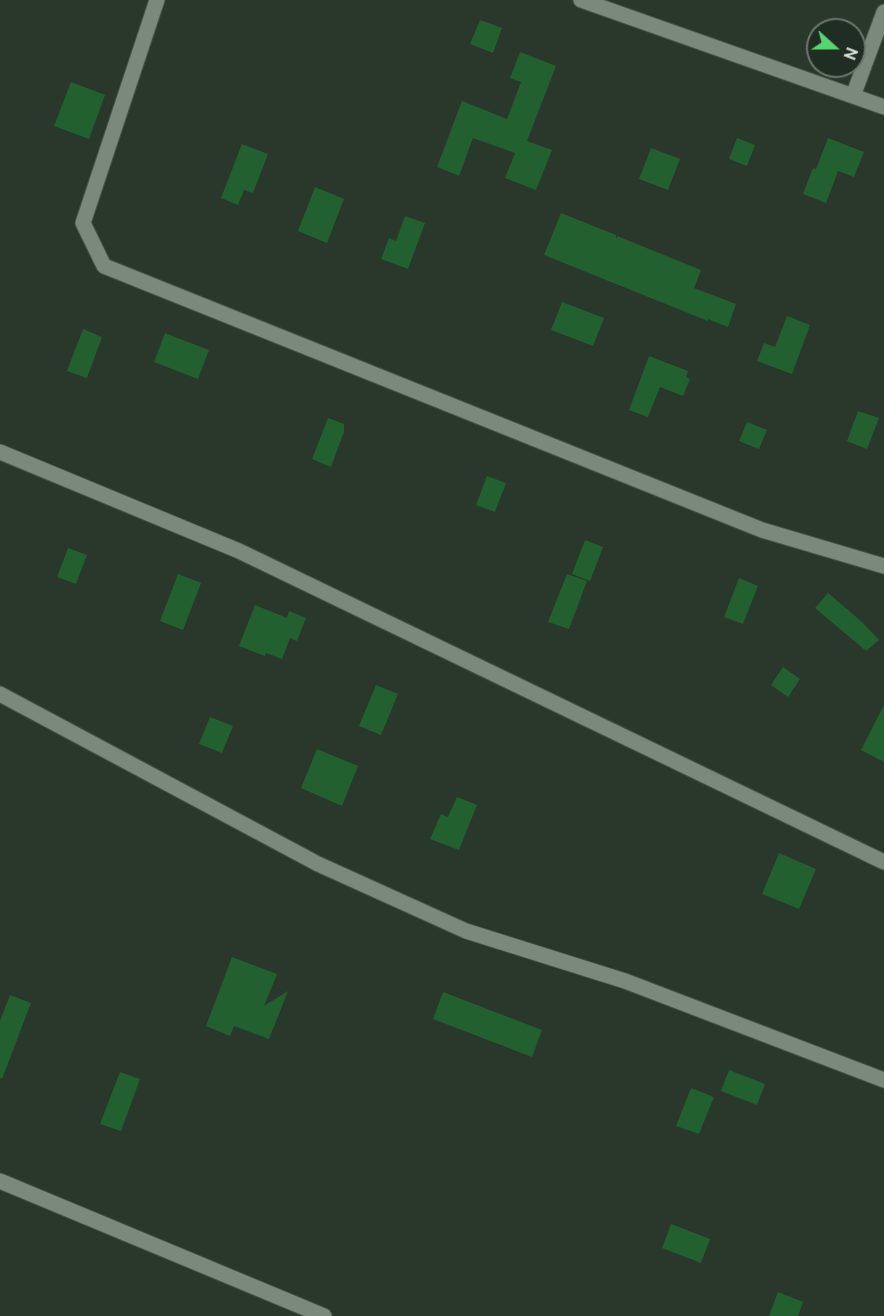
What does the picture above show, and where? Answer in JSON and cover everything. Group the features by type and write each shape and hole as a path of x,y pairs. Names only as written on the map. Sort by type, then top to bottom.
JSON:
{"street":[{"path":"158,0 83,223 104,266 762,530 884,566"},
{"path":"581,0 884,107"},
{"path":"853,96 884,12"},
{"path":"0,452 239,551 884,862"},
{"path":"0,694 318,864 466,931 625,981 884,1080"},
{"path":"0,1181 324,1316"}],"building":[{"path":"480,20 502,28 493,53 470,44"},
{"path":"520,52 556,66 527,141 552,150 536,190 505,178 515,153 473,138 459,176 437,167 462,101 507,119 521,82 510,78"},
{"path":"71,82 105,95 89,139 54,126"},
{"path":"737,138 755,145 747,166 729,159"},
{"path":"828,138 864,152 854,177 838,171 826,203 803,194"},
{"path":"242,144 268,154 253,193 244,190 238,205 221,198"},
{"path":"651,148 680,159 668,190 639,179"},
{"path":"315,187 344,199 327,243 298,231"},
{"path":"561,213 616,235 616,239 617,236 701,270 694,288 736,304 728,327 544,255"},
{"path":"405,216 425,223 408,269 381,259 389,238 396,241"},
{"path":"562,302 604,318 593,346 551,330"},
{"path":"787,316 810,325 792,374 757,361 764,343 775,347"},
{"path":"83,329 102,337 87,378 67,371"},
{"path":"165,333 209,350 198,379 154,362"},
{"path":"649,356 688,371 686,377 690,379 683,396 660,387 648,417 629,410"},
{"path":"858,411 879,418 867,449 847,441"},
{"path":"328,418 344,424 344,432 331,467 312,459"},
{"path":"747,422 767,430 759,449 739,441"},
{"path":"487,476 506,483 495,512 476,505"},
{"path":"585,540 603,547 590,581 572,574"},
{"path":"68,548 87,555 76,584 57,577"},
{"path":"178,574 201,583 183,630 160,621"},
{"path":"567,574 587,581 569,629 548,622"},
{"path":"739,578 758,586 743,624 724,617"},
{"path":"828,593 879,640 866,651 815,608"},
{"path":"255,605 287,618 289,611 306,618 297,641 290,638 282,659 266,653 265,656 239,646"},
{"path":"783,667 800,679 788,697 771,685"},
{"path":"376,685 398,694 381,735 359,726"},
{"path":"884,705 884,762 861,750"},
{"path":"210,717 233,726 222,753 199,744"},
{"path":"317,749 358,766 342,806 301,788"},
{"path":"457,797 477,805 459,850 430,839 441,814 448,817"},
{"path":"779,853 816,869 799,909 762,894"},
{"path":"232,957 277,974 264,1006 288,991 269,1039 234,1026 230,1036 206,1026"},
{"path":"443,992 542,1030 532,1057 433,1019"},
{"path":"10,995 31,1003 2,1079 0,1078 0,1021"},
{"path":"729,1070 765,1084 757,1105 721,1091"},
{"path":"120,1072 140,1079 121,1131 100,1124"},
{"path":"691,1088 714,1097 699,1134 676,1126"},
{"path":"671,1224 710,1239 701,1263 662,1248"},
{"path":"778,1292 803,1302 798,1316 769,1316"}]}
